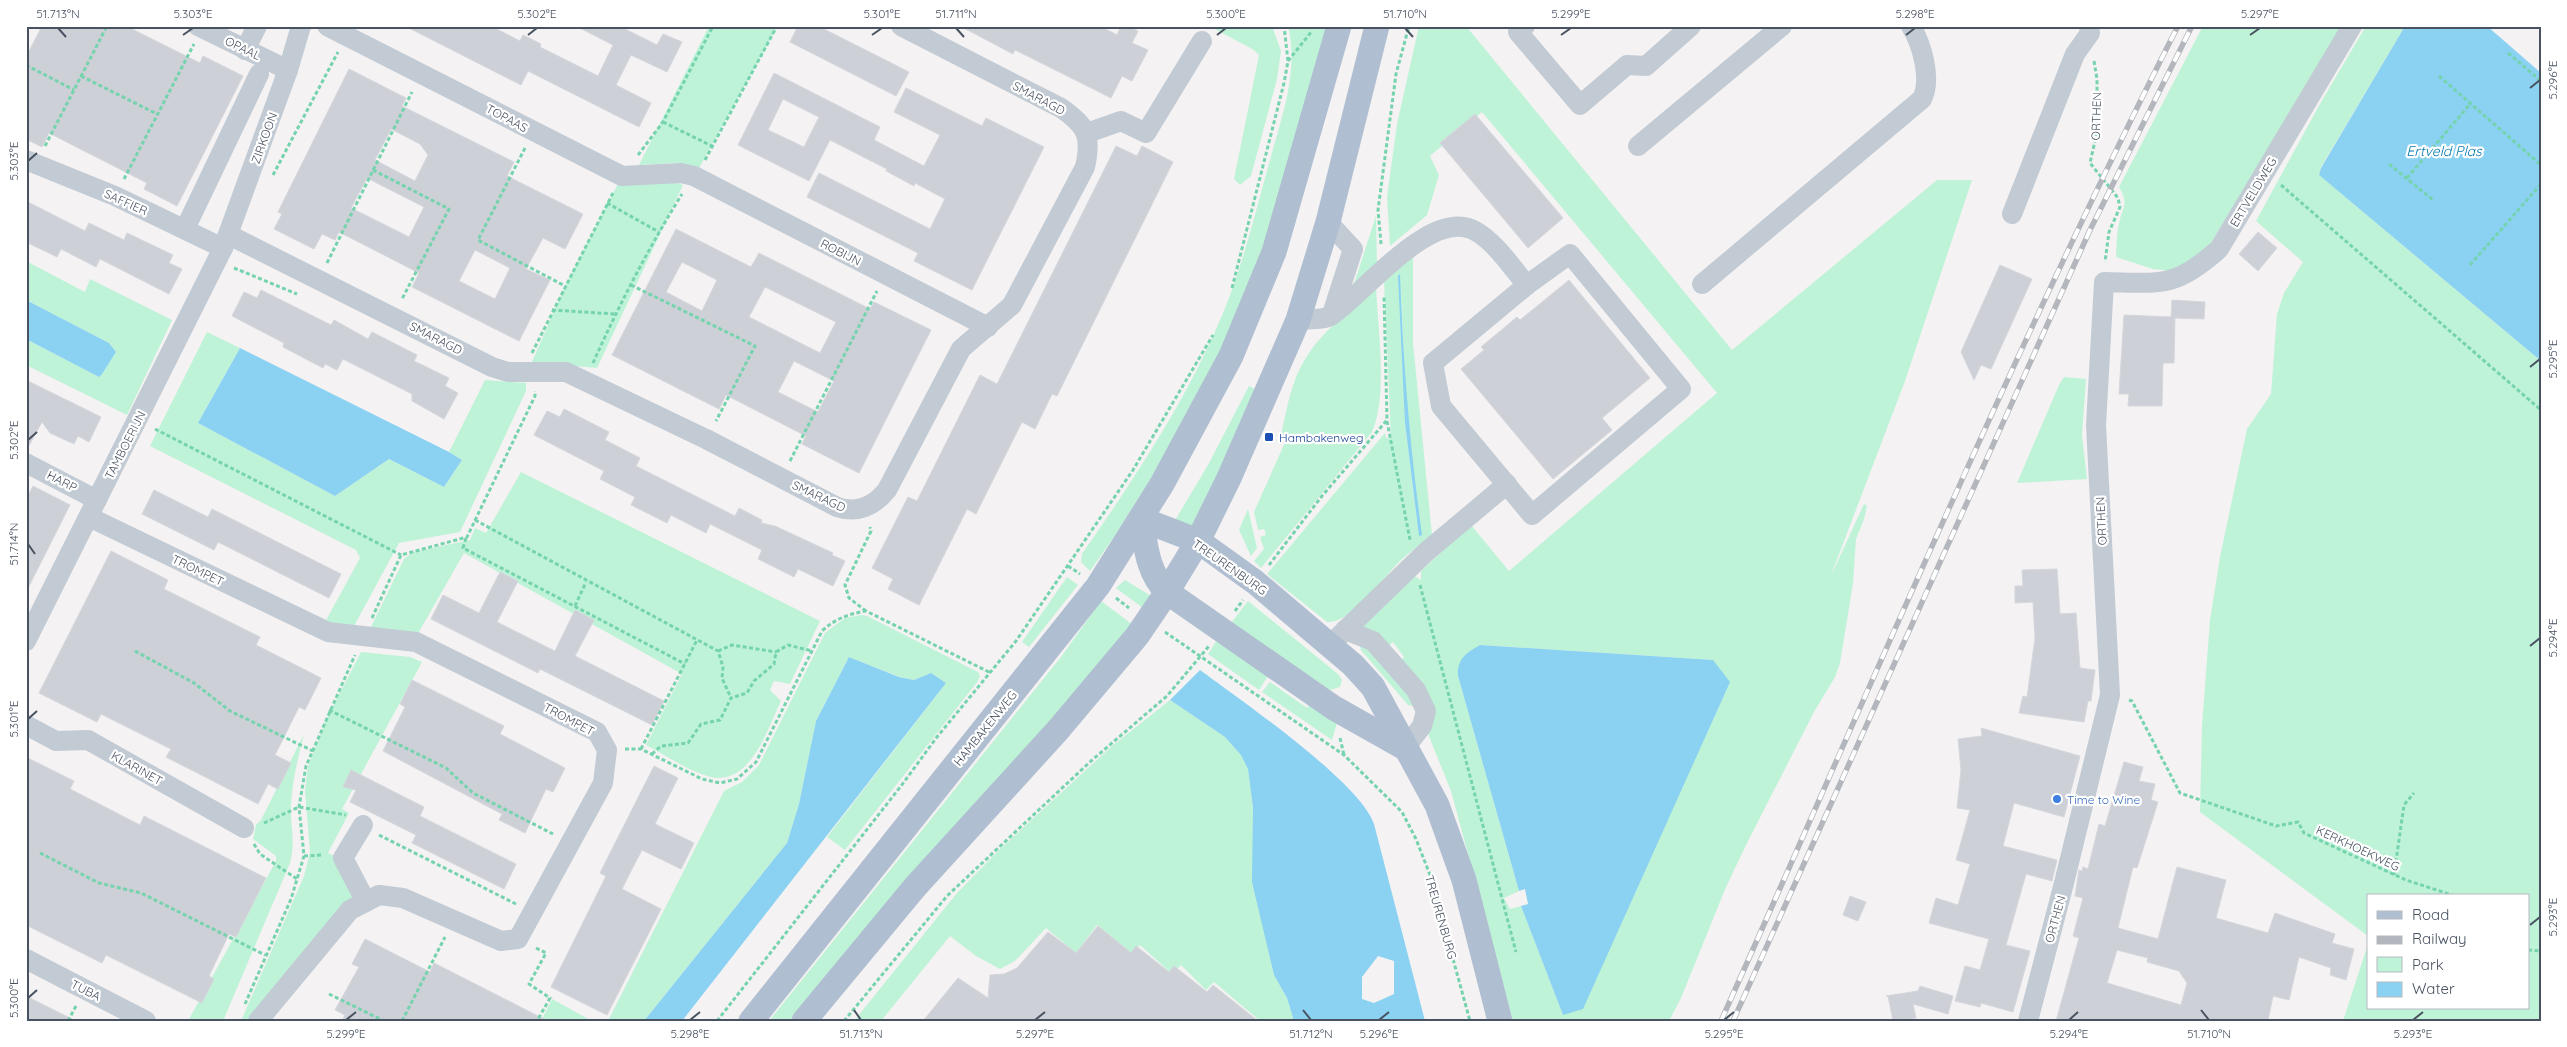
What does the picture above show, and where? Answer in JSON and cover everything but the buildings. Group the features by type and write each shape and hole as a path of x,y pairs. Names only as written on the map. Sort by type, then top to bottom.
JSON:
{"main road":[{"name":"HAMBAKENWEG","path":"751,1021 1098,586 1141,519 1191,434 1245,326 1274,252 1339,26"},
{"path":"804,1021 915,887 1058,730 1148,621 1168,592 1198,541 1229,478 1298,320 1328,222 1377,26"},
{"name":"TREURENBURG","path":"1141,519 1198,541 1337,637 1353,665 1373,687 1437,805 1464,880 1500,1021"},
{"path":"1141,519 1150,567 1158,583 1168,592 1334,708 1405,748"}],"street":[{"path":"245,50 257,26"},
{"name":"ZIRKOON","path":"226,242 288,70 301,26"},
{"name":"TOPAAS","path":"327,26 622,176 682,173 694,176"},
{"name":"SMARAGD","path":"901,26 1061,108 1078,120 1087,132"},
{"path":"1525,26 1518,32 1580,105 1628,65 1646,66 1691,26"},
{"path":"1638,146 1782,26"},
{"path":"1702,284 1922,99 1927,82 1918,41 1911,26"},
{"name":"ERTVELDWEG","path":"2104,282 2160,283 2184,276 2197,268 2219,249 2352,26"},
{"name":"OPAAL","path":"200,27 288,70"},
{"path":"2012,214 2075,54 2090,30"},
{"path":"867,507 887,490 962,349 1012,305 1085,167 1089,148 1087,132 1122,120 1146,133 1202,41"},
{"path":"185,229 258,74"},
{"name":"SAFFIER","path":"31,162 115,196 185,229 226,242"},
{"name":"ROBIJN","path":"694,176 988,327"},
{"path":"1328,222 1353,249 1331,316"},
{"path":"1298,320 1331,316 1384,267 1439,230 1453,225 1477,232 1495,248 1527,285"},
{"name":"SMARAGD","path":"226,242 318,280 492,367 508,372 566,372 706,439 843,509 849,511 867,507"},
{"name":"TAMBOERIJN","path":"26,641 226,242"},
{"path":"1570,254 1681,389 1532,516 1441,406 1433,363 1527,285 1570,254"},
{"name":"ORTHEN","path":"2028,1021 2110,695 2096,425 2104,282"},
{"name":"HARP","path":"26,463 93,508"},
{"path":"1337,637 1415,563 1507,484"},
{"name":"TROMPET","path":"93,508 328,632 416,642 597,732 607,750"},
{"path":"1337,637 1373,641 1416,690 1426,711 1422,726 1405,748"},
{"name":"KLARINET","path":"26,725 56,741 88,740 244,828"},
{"path":"258,1021 350,910 379,895 403,898 502,941 518,939 603,784 607,750"},
{"path":"363,825 343,858 366,902"},
{"name":"TUBA","path":"26,959 146,1021"}],"path":[{"path":"31,162 74,90 107,26"},
{"path":"584,381 615,314 659,232 714,147 777,26"},
{"path":"1231,293 1288,61 1284,26"},
{"path":"1288,61 1302,47 1314,26"},
{"path":"115,196 200,27"},
{"name":"ORTHEN","path":"2090,30 2097,79 2098,132 2090,163 2120,202 2106,245 2104,282"},
{"path":"269,184 347,36"},
{"path":"2508,53 2541,81"},
{"path":"26,65 74,90"},
{"path":"318,280 421,73"},
{"path":"81,76 157,114"},
{"path":"2439,76 2541,165"},
{"path":"2407,178 2471,102"},
{"path":"664,122 714,147"},
{"path":"533,132 478,240 565,286"},
{"path":"2389,164 2433,200"},
{"path":"373,170 449,209 393,317"},
{"path":"2265,172 2541,410"},
{"path":"2470,265 2541,184"},
{"path":"607,203 659,232"},
{"path":"781,478 885,274"},
{"path":"631,285 755,346 706,439"},
{"path":"552,310 615,314"},
{"path":"717,1021 901,786 937,737 1016,641 1133,470 1216,329"},
{"path":"534,371 535,396 466,537 463,548 685,664"},
{"path":"137,420 402,555 466,537"},
{"path":"1386,420 1415,563 1516,952"},
{"path":"867,507 871,531 845,585 849,598 866,611 991,673"},
{"path":"475,520 586,582 718,651 723,667 722,678 731,698"},
{"path":"244,1006 291,899 304,856 300,807 306,766 329,710 402,555"},
{"name":"TREURENBURG","path":"1068,566 1344,755 1402,812 1416,839 1430,875 1470,1021"},
{"path":"575,606 586,582"},
{"path":"607,750 641,749 702,779 720,784 737,779 756,762 822,631 833,622 847,615 866,611"},
{"path":"641,749 697,640"},
{"path":"718,651 732,645 776,652 788,645 812,651"},
{"path":"135,651 194,683 230,711 313,751"},
{"path":"652,754 661,746 688,743 701,724 720,720 731,698 750,691 754,680 774,664 776,652"},
{"name":"KERKHOEKWEG","path":"2110,695 2132,701 2180,793 2276,826 2298,822 2304,832 2394,875 2449,894"},
{"path":"329,710 446,768 473,793 571,843"},
{"path":"2394,875 2404,805 2414,793"},
{"path":"297,879 260,854 244,828 272,821 300,807 348,816 390,842 532,912"},
{"path":"40,853 99,883 140,893 265,955"},
{"path":"402,1021 453,920"},
{"path":"518,939 546,953 529,984 550,998 537,1021"},
{"path":"329,994 384,1021"}],"green space":[{"path":"709,26 778,26 698,170 677,163 639,165"},
{"path":"1209,26 1272,26 1281,51 1277,79 1251,176 1240,185 1234,179 1259,55 1254,50"},
{"path":"1288,26 1327,26 1272,225 1218,357 1173,443 1116,534 1090,571 1081,562 1082,554 1124,493 1163,431 1199,366 1229,298 1241,264 1288,93 1292,60"},
{"path":"1419,26 1466,26 1732,350 1937,180 1972,180 1905,381 1830,578 1864,504 1867,506 1856,539 1853,583 1840,663 1835,677 1814,712 1747,843 1726,887 1681,998 1669,1021 1513,1021 1451,791 1399,662 1404,657 1393,642 1387,647 1361,628 1413,575 1421,580 1421,571 1471,525 1509,571 1717,393 1482,112 1430,156 1439,175 1427,215 1390,246 1387,197 1397,124","holes":["1480,645 1713,660 1563,1015 1521,906 1510,909 1504,898 1519,891 1458,671"]},
{"path":"2203,26 2344,26 2201,259 2172,271 2153,269 2116,257 2118,228 2125,202 2119,187"},
{"path":"2366,26 2405,26 2321,167 2319,175 2541,361 2541,1021 2343,1021 2367,947 2367,1010 2530,1010 2530,894 2367,894 2367,935 2200,812 2202,726 2210,620 2220,557 2247,429 2271,394 2277,314 2284,293 2303,262 2256,221 2321,102"},
{"path":"619,182 674,182 683,185 597,368 532,362 565,286"},
{"path":"1376,216 1377,264 1353,287"},
{"path":"1413,257 1413,343 1432,535 1402,559 1356,608 1336,621 1327,622 1267,574 1385,433 1386,438 1391,438 1384,281","holes":["1401,274 1404,372 1419,536 1405,423"]},
{"path":"26,261 85,292 90,279 172,320 127,415 26,365 26,339 99,377 116,352 109,343 26,300"},
{"path":"1376,288 1381,381 1377,417 1372,432 1261,568 1254,561 1264,549 1260,537 1266,535 1264,529 1258,530 1254,512 1287,438 1281,435 1288,402 1300,368 1308,354 1328,330"},
{"path":"207,332 240,348 198,423 335,496 389,459 444,487 462,460 449,452 485,380 526,383 526,391 460,532 399,543 353,628 324,624 360,558 356,550 150,446"},
{"path":"2064,377 2086,379 2082,435 2087,479 2017,483 2059,385"},
{"path":"1249,386 1257,390 1192,533 1174,522 1208,465"},
{"path":"521,472 820,621 790,684 774,681 770,690 781,701 762,742 744,767 733,775 720,778 704,775 646,745 682,674 464,553 416,637 369,631 404,559 413,552 470,540 475,528 486,533"},
{"path":"1248,509 1257,548 1251,556 1239,530"},
{"path":"1067,577 1078,585 1029,647 1022,642"},
{"path":"1125,580 1151,596 1143,608 1116,588"},
{"path":"1101,601 1133,625 1107,657 855,942 792,1021 769,1021 1061,657"},
{"path":"1248,601 1338,674 1342,680 1340,687 1330,690 1231,623"},
{"path":"861,615 867,616 978,672 980,676 978,681 845,850 827,837 946,683 931,673 914,680 900,677 849,657 816,721 799,804 787,843 644,1021 608,1021 724,791 742,782 759,765 825,633 845,618"},
{"path":"1217,640 1268,676 1259,690 1208,654"},
{"path":"1364,645 1413,701 1413,706 1408,705 1361,650 1360,646"},
{"path":"361,652 410,657 422,662 342,809 349,813 328,853 350,863 357,894 340,907 247,1021 241,1021 304,876 310,852 305,791 308,766 326,720"},
{"path":"1270,682 1307,708 1310,704 1337,723 1332,740 1262,692"},
{"path":"1170,700 1225,737 1242,755 1248,769 1253,808 1253,882 1274,975 1287,998 1294,1021 1259,1020 1214,982 1206,990 1181,965 1172,974 1140,945 1132,954 1097,925 1076,953 1046,928 1015,961 1000,969 976,956 950,936 881,1021 854,1021 957,893 1001,848 1112,746"},
{"path":"304,734 292,797 293,848 290,863 223,1021 188,1021 276,861 276,856 253,839 256,825 261,820"},
{"path":"552,999 592,1021 541,1021"}],"water":[{"name":"Ertveld Plas","path":"2405,26 2487,26 2541,73 2541,361 2319,175 2321,168"},
{"path":"1400,274 1408,405 1422,535 1419,536 1405,423 1398,276"},
{"path":"26,300 109,343 116,352 99,377 26,339"},
{"path":"240,348 462,460 444,487 389,459 335,496 198,423"},
{"path":"1480,645 1713,660 1730,682 1583,1009 1563,1015 1521,906 1528,904 1525,889 1519,891 1458,676 1459,665 1463,657"},
{"path":"849,657 899,677 914,680 931,673 946,683 682,1021 644,1021 787,843 799,804 816,721"},
{"path":"1200,670 1269,720 1323,764 1364,807 1374,824 1425,1021 1294,1021 1287,998 1274,975 1252,882 1253,808 1248,769 1241,755 1225,737 1170,700","holes":["1378,956 1394,961 1394,994 1374,1003 1362,999 1362,977"]}],"railway":[{"path":"1721,1021 2000,396 2117,148 2178,26"},
{"path":"1733,1021 2090,230 2192,26"}],"place":[{"name":"Hambakenweg","path":"1269,437"},
{"name":"Time to Wine","path":"2057,799"}]}
